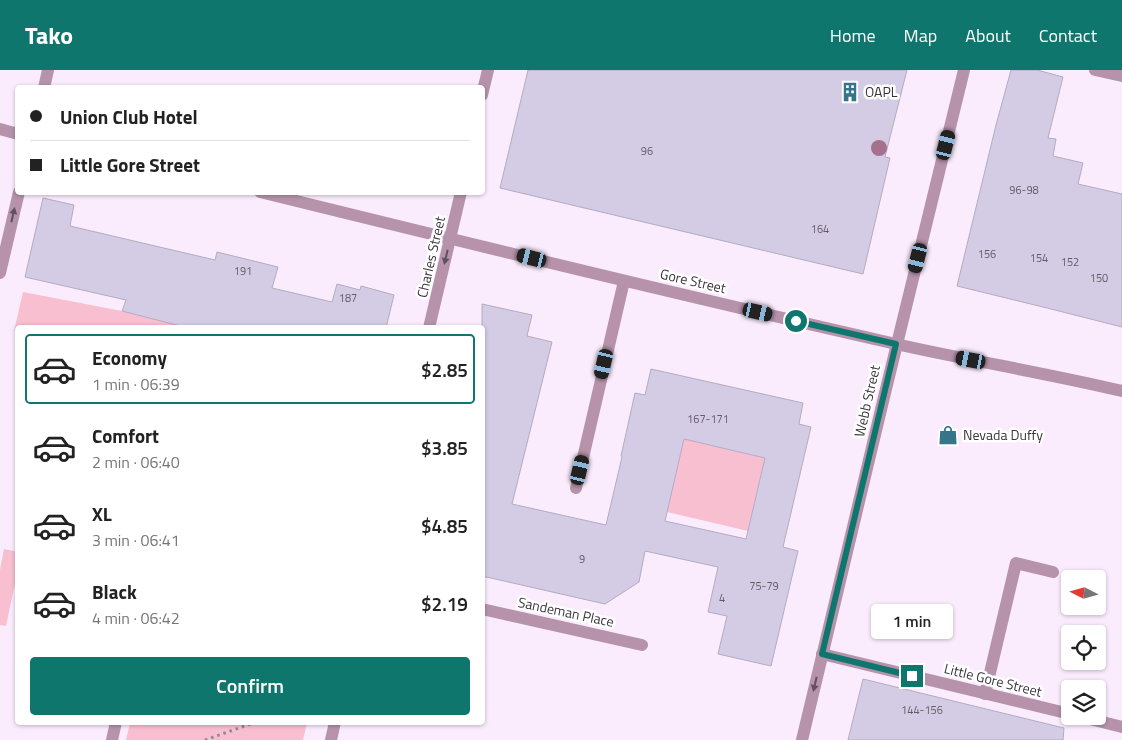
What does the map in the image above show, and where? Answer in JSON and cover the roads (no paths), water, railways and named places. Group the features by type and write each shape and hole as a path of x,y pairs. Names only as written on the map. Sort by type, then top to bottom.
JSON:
{"street":[{"path":"45,85 48,70"},
{"path":"484,85 488,70"},
{"name":"Webb Street","path":"802,740 896,344 964,70"},
{"path":"1095,70 1122,76"},
{"path":"0,129 15,133"},
{"path":"0,272 18,195"},
{"name":"Gore Street","path":"272,195 624,281 896,344 1122,391"},
{"name":"Charles Street","path":"430,325 460,195"},
{"path":"576,488 624,281"},
{"path":"985,694 1016,563 1053,572"},
{"name":"Sandeman Place","path":"485,610 642,644"},
{"name":"Little Gore Street","path":"822,654 1061,712"},
{"path":"1106,723 1122,727"},
{"path":"112,740 115,725"},
{"path":"331,740 334,725"}],"place":[{"name":"OAPL","path":"850,92"},
{"name":"Nevada Duffy","path":"948,435"}]}
